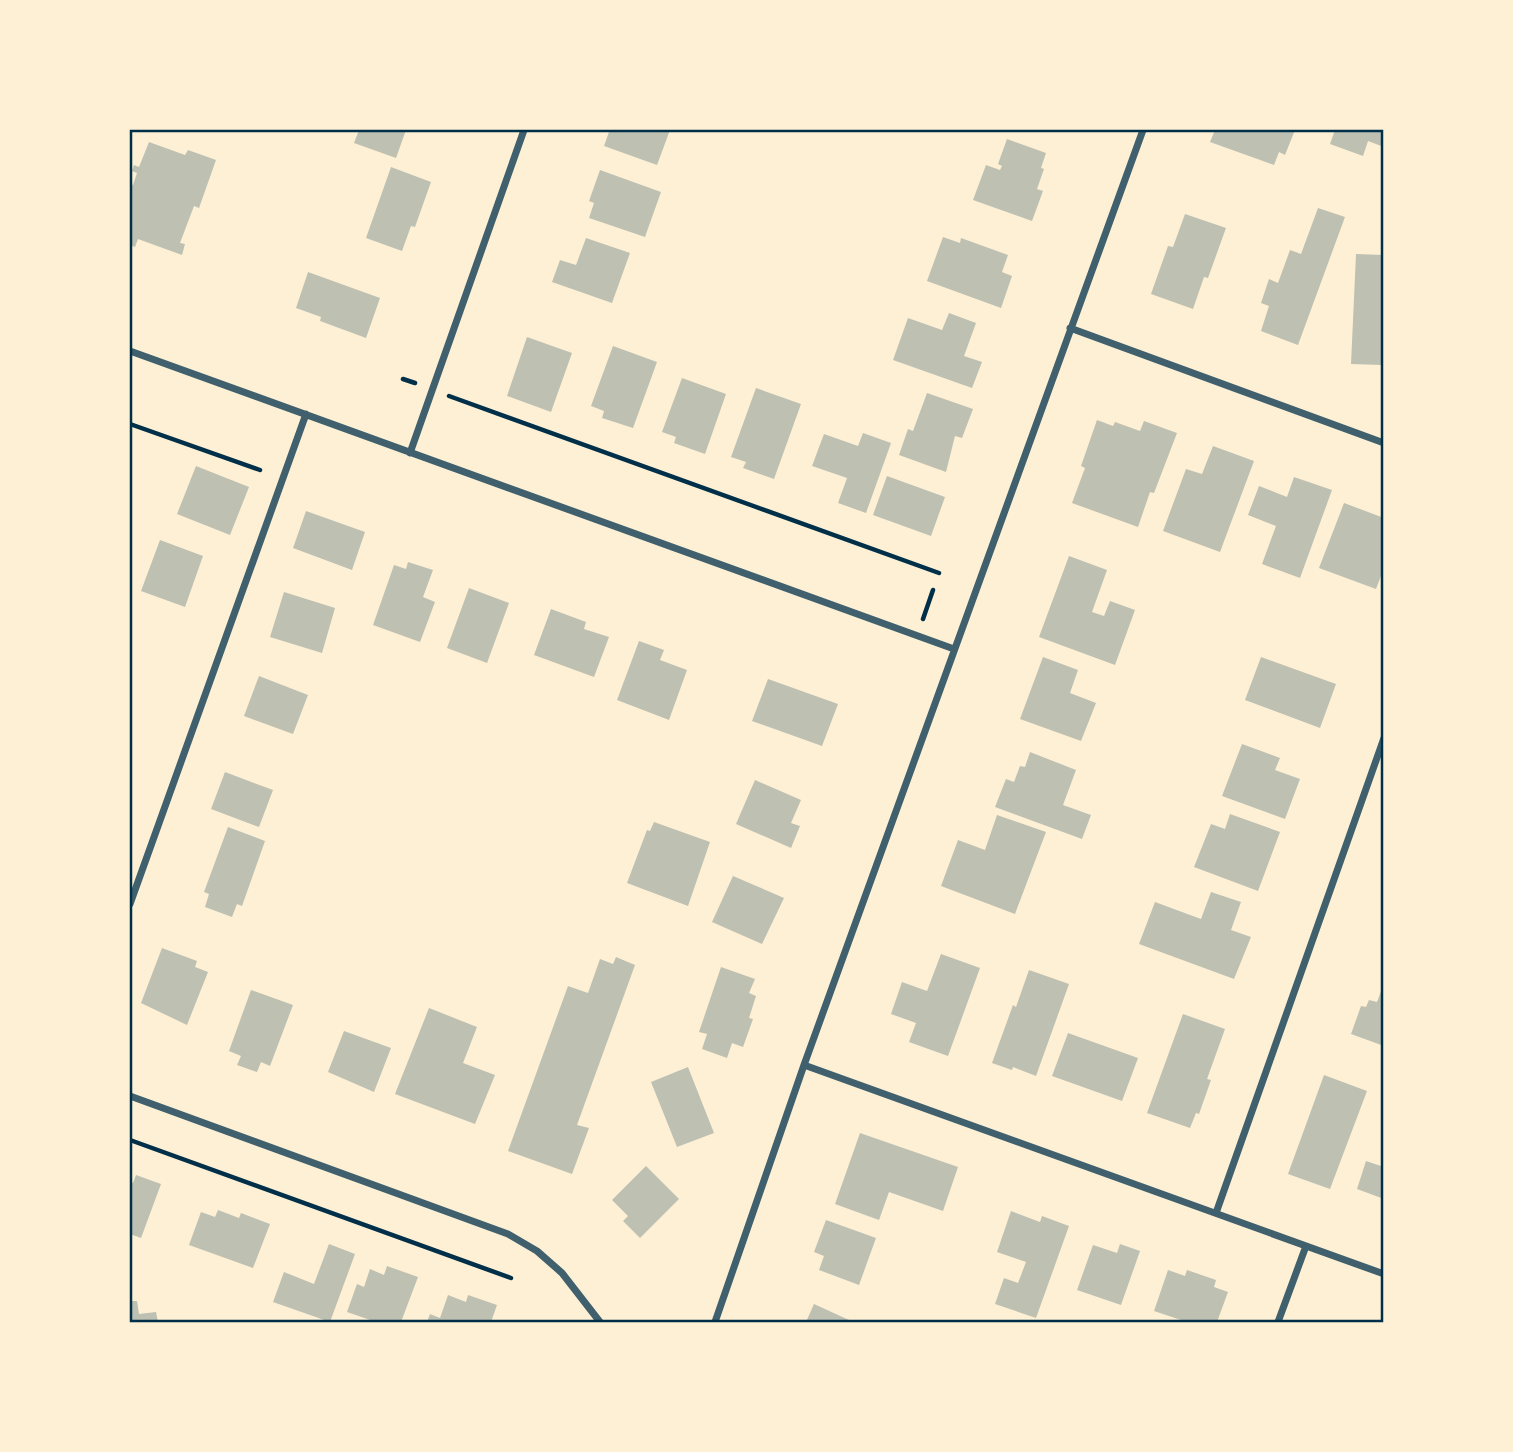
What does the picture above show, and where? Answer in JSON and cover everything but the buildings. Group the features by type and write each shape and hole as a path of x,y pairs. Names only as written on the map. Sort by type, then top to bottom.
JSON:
{"street":[{"path":"410,453 524,130"},
{"path":"715,1322 804,1065 1143,130"},
{"path":"1070,328 1384,443"},
{"path":"130,351 954,649"},
{"path":"130,904 306,414"},
{"path":"1216,1213 1384,738"},
{"path":"804,1065 1384,1274"},
{"path":"130,1096 508,1234 537,1251 562,1273 600,1322"},
{"path":"1278,1322 1306,1246"}],"path":[{"path":"456,398 939,573"},
{"path":"130,424 260,470"},
{"path":"917,636 933,590"},
{"path":"130,1140 511,1278"}]}
